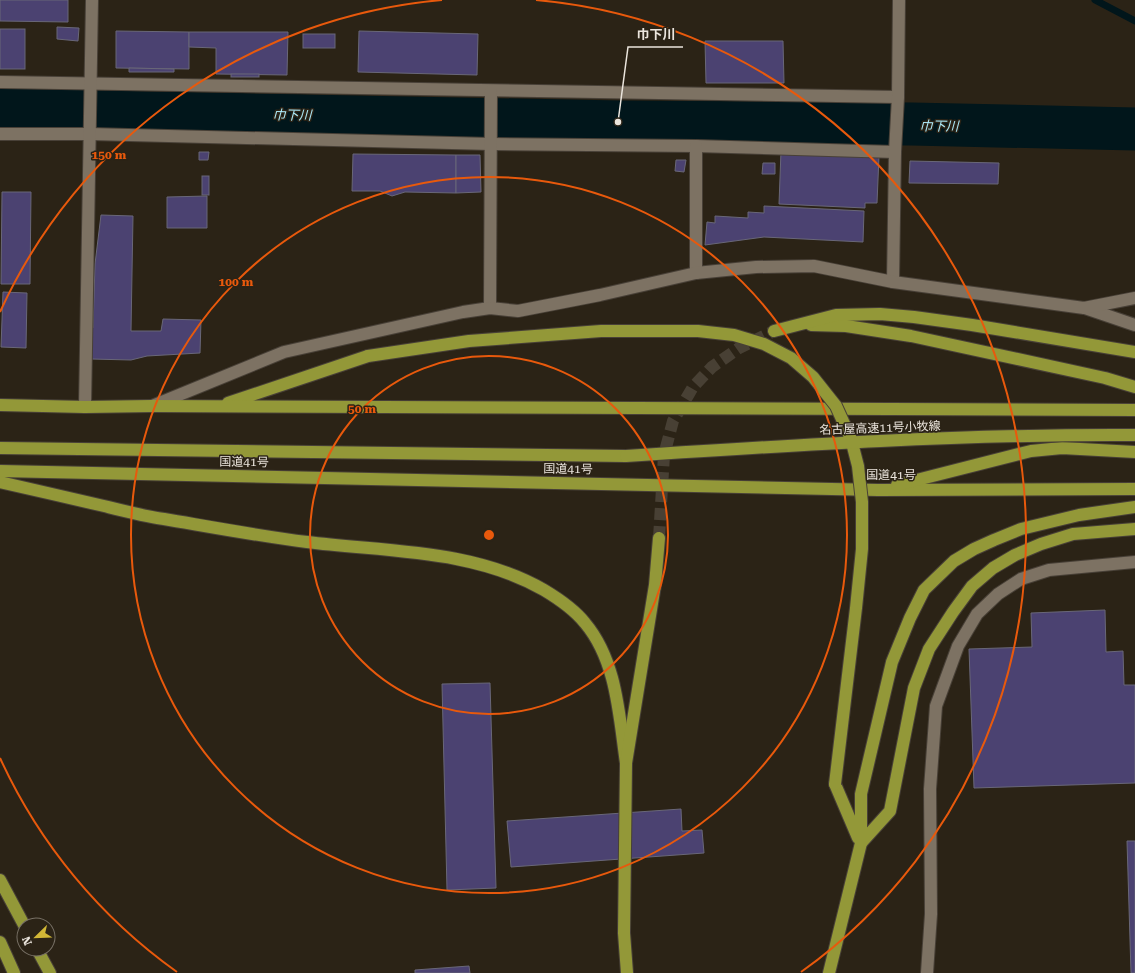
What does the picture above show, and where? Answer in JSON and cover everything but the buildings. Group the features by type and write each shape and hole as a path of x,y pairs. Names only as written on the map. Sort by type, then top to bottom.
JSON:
{"highway":[{"path":"774,331 836,315 880,314 972,325 1135,352"},
{"path":"794,325 846,326 911,336 1105,378 1135,387"},
{"path":"217,407 368,356 469,341 601,331 698,331 734,334 764,344 790,358 813,377 836,406 851,439 858,466 862,502 862,549 835,784 860,843"},
{"path":"0,405 85,407 1135,410"},
{"name":"名古屋高速11号小牧線","path":"0,448 626,456 765,447 1068,435 1135,435"},
{"path":"878,490 1031,451 1062,448 1135,452"},
{"name":"国道41号","path":"0,471 878,490 1135,489"},
{"path":"0,482 155,518 306,542 451,558 495,568 530,582 562,601 585,622 602,648 611,676 618,708 626,764"},
{"path":"829,973 860,843 861,794 892,662 910,618 924,590 954,561 974,549 1021,529 1078,515 1135,507"},
{"path":"860,843 890,811 914,688 929,649 972,586 993,568 1015,555 1041,544 1073,534 1135,529"},
{"path":"627,973 624,933 626,764 655,585 658,538"},
{"path":"0,880 20,917"},
{"path":"619,973 624,933"},
{"path":"0,942 14,973"},
{"path":"41,957 50,973"}],"street":[{"path":"85,407 92,0"},
{"path":"893,282 899,0"},
{"path":"0,82 898,97"},
{"path":"490,308 491,91"},
{"path":"0,134 90,134 491,144 696,146 895,152"},
{"path":"696,146 696,272"},
{"path":"152,406 284,352 463,312 490,308 518,311 600,295 696,272 756,266 814,266 893,282 1084,308 1135,325"},
{"path":"1084,308 1135,298"},
{"path":"927,973 931,914 930,789 936,706 958,646 977,614 998,594 1021,579 1049,570 1135,562"}],"waterway":[{"path":"1095,0 1135,21"},
{"name":"巾下川","path":"0,110 618,122 912,124 1135,129"}],"tunnel":[{"path":"659,538 664,455 673,421 693,387 712,367 739,348 774,331"}],"place":[{"name":"巾下川","path":"618,122"}]}
